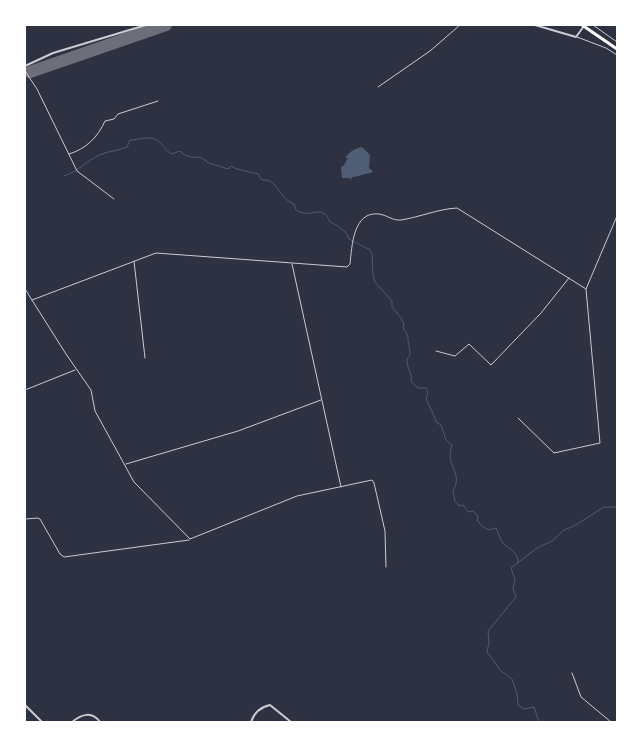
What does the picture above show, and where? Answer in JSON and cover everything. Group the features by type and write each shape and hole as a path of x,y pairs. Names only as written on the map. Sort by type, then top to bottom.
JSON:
{"highway":[{"path":"583,26 617,49"}],"street":[{"path":"25,66 53,53 146,25"},
{"path":"378,87 430,51 460,25"},
{"path":"535,25 576,37 606,48 617,55"},
{"path":"593,25 617,42"},
{"path":"576,37 583,26"},
{"path":"25,71 37,89 77,171 114,199"},
{"path":"69,154 84,148 100,131 105,121 114,119 118,114 158,100"},
{"path":"32,300 159,252 344,267 349,265 355,231 363,219 372,214 384,214 398,220 457,208 586,288"},
{"path":"518,418 554,454 599,444 586,288 617,216"},
{"path":"134,260 145,358"},
{"path":"292,263 341,487"},
{"path":"436,351 455,356 469,344 489,365 492,365 569,278"},
{"path":"25,289 90,390 95,411 134,482 190,539"},
{"path":"25,390 76,370"},
{"path":"124,464 238,431 322,400"},
{"path":"25,520 39,518 60,554 64,556 190,539 297,496 371,480 374,482 384,531 386,567"},
{"path":"572,673 581,697 611,722"},
{"path":"25,705 42,722"},
{"path":"252,722 255,714 270,705 291,722"},
{"path":"72,722 87,714 94,716 100,722"}],"water":[{"path":"362,147 370,155 369,168 373,171 352,177 351,180 349,178 342,178 341,167 348,158 345,158 352,151"}],"waterway":[{"path":"64,176 99,155 127,147 130,140 154,139 172,154 180,151 187,156 200,157 209,163 228,169 231,166 258,174 262,180 267,180 275,185 285,198 294,204 296,210 301,213 323,213 330,222 344,231 349,239 370,250 375,282 392,301 392,307 401,318 404,324 403,328 408,336 410,353 407,361 411,381 418,388 426,388 428,392 426,398 436,422 441,425 446,440 452,445 450,458 456,478 453,491 455,501 459,506 463,505 468,512 473,511 478,516 477,520 482,526 489,530 496,528 503,543 516,555 518,563"},
{"path":"539,722 534,707 524,709 518,705 512,679 501,671 487,652 489,642 488,631 516,597 513,589 515,580 511,568 537,548 552,541 564,530 574,526 604,507 617,507"}],"runway":[{"path":"30,72 166,25"}]}
